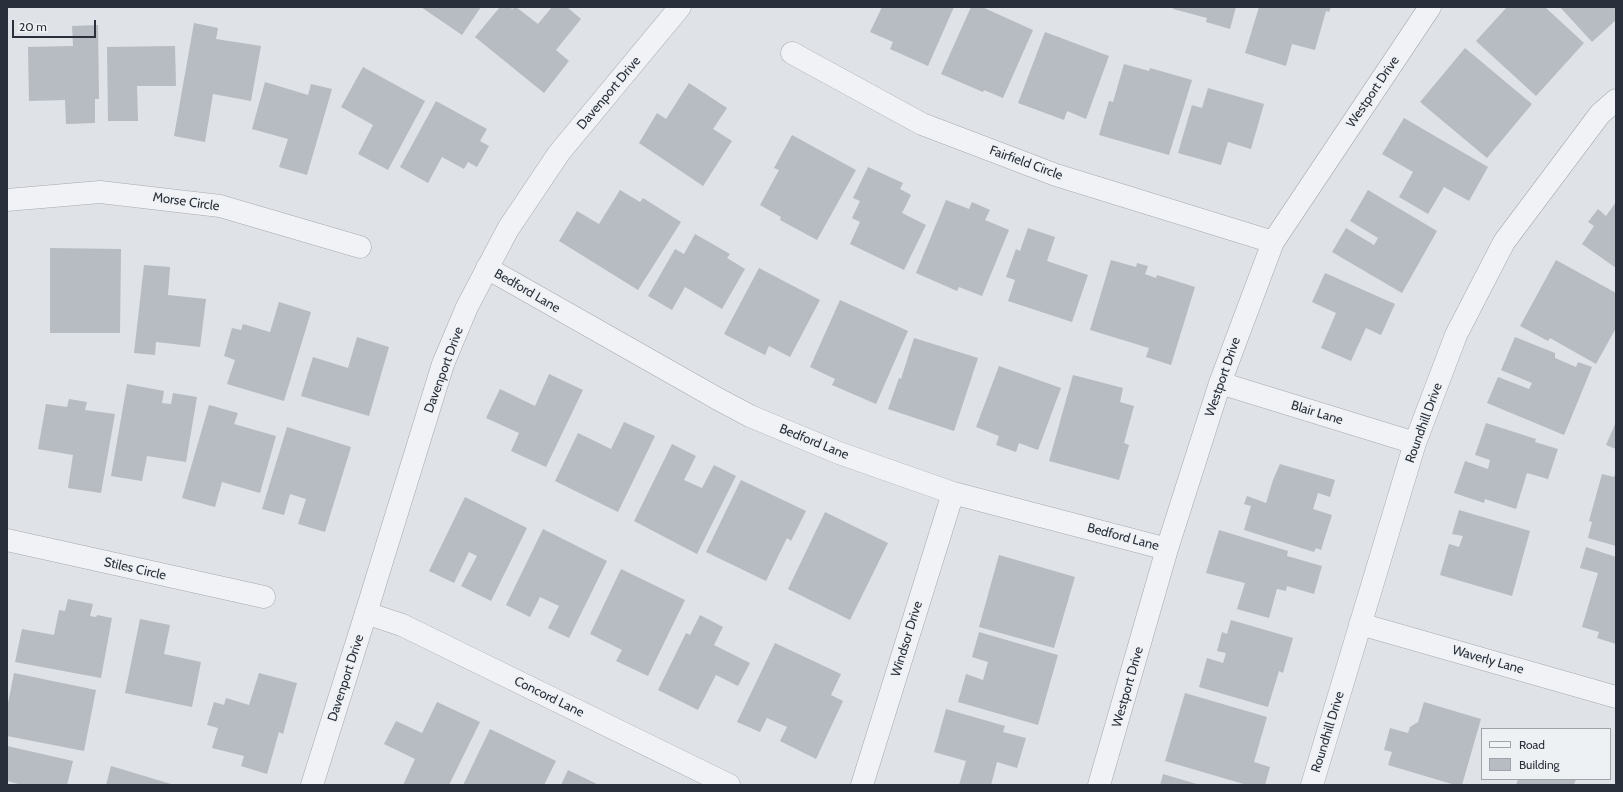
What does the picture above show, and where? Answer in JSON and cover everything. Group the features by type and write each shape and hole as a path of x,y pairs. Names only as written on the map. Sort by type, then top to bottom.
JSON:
{"street":[{"name":"Davenport Drive","path":"312,785 443,364 467,307 508,229 559,153 680,7"},
{"name":"Westport Drive","path":"1099,785 1167,549 1220,383 1273,242 1430,7"},
{"name":"Fairfield Circle","path":"792,53 922,124 1056,175 1273,242"},
{"name":"Roundhill Drive","path":"1312,785 1415,443 1456,335 1504,242 1600,114 1616,100"},
{"name":"Morse Circle","path":"7,200 100,192 220,206 360,247"},
{"name":"Bedford Lane","path":"487,268 750,416 839,453 953,493 1167,549"},
{"name":"Blair Lane","path":"1220,383 1415,443"},
{"name":"Windsor Drive","path":"862,785 953,493"},
{"name":"Stiles Circle","path":"7,540 264,598"},
{"name":"Concord Lane","path":"366,613 402,625 729,785"},
{"name":"Waverly Lane","path":"1360,624 1616,697"}],"building":[{"path":"421,7 481,7 462,35"},
{"path":"500,7 510,7 512,9 516,7 538,24 552,7 567,7 581,19 556,50 569,61 544,93 475,37"},
{"path":"882,7 954,7 928,66 890,49 893,42 870,32"},
{"path":"971,7 982,7 1033,30 1003,98 984,90 983,92 941,74"},
{"path":"1174,7 1236,7 1230,29 1206,22 1207,18 1173,9"},
{"path":"1259,7 1331,7 1329,12 1326,11 1315,50 1292,44 1286,66 1245,53"},
{"path":"1507,7 1545,7 1584,43 1536,96 1476,41"},
{"path":"1560,7 1616,7 1616,20 1592,42"},
{"path":"194,23 218,28 216,39 261,46 251,101 213,94 205,142 174,136"},
{"path":"98,25 99,99 95,99 95,123 66,124 65,100 29,101 28,47 73,46 72,26"},
{"path":"1045,32 1109,56 1086,119 1067,111 1064,120 1018,103"},
{"path":"175,46 176,86 137,86 138,121 108,121 107,47"},
{"path":"1465,48 1532,104 1487,158 1420,102"},
{"path":"1124,64 1149,71 1150,68 1192,80 1169,155 1099,135 1109,101 1113,102"},
{"path":"363,67 425,101 388,170 358,154 373,125 341,107"},
{"path":"265,82 308,95 311,84 332,89 307,175 279,167 288,139 252,129"},
{"path":"689,83 727,108 713,129 732,141 703,186 639,143 657,113 666,119"},
{"path":"1208,88 1264,104 1251,149 1228,142 1221,165 1178,153 1192,105 1202,108"},
{"path":"436,101 487,129 480,141 489,146 477,167 468,162 464,169 442,157 428,183 400,167"},
{"path":"1404,118 1488,167 1469,201 1444,187 1428,214 1399,197 1413,172 1382,154"},
{"path":"792,135 856,170 817,240 780,220 781,217 760,205 779,170 774,168"},
{"path":"868,167 903,183 900,189 911,195 902,213 926,225 904,270 850,244 860,222 852,218 860,201 853,198"},
{"path":"620,190 640,202 643,198 681,222 638,290 559,241 577,211 599,224"},
{"path":"1368,190 1437,231 1402,293 1332,252 1346,228 1374,245 1378,238 1350,221"},
{"path":"946,200 969,209 972,202 990,210 985,220 1009,230 982,296 959,287 957,291 916,273"},
{"path":"1616,202 1616,268 1582,244 1594,226 1588,222 1598,209 1606,216"},
{"path":"1028,228 1055,237 1047,261 1088,275 1072,322 1008,301 1015,280 1006,277 1016,249 1020,251"},
{"path":"695,234 730,254 727,258 745,269 722,309 685,287 672,310 648,296 675,249 684,254"},
{"path":"50,248 121,249 120,333 50,333"},
{"path":"1111,260 1136,267 1137,263 1148,266 1145,274 1156,278 1157,275 1195,287 1171,365 1146,357 1149,348 1090,330"},
{"path":"1556,260 1616,293 1616,328 1596,364 1550,338 1548,341 1520,326"},
{"path":"144,265 170,267 168,295 206,299 200,347 156,342 155,355 134,353"},
{"path":"759,268 820,300 790,357 769,346 765,355 724,334"},
{"path":"1325,273 1395,304 1381,335 1366,328 1351,361 1321,348 1336,313 1312,302"},
{"path":"840,300 908,331 876,404 832,385 835,379 810,367"},
{"path":"279,302 311,312 284,401 227,384 235,360 224,356 232,328 241,330 243,324 270,332"},
{"path":"357,337 389,347 369,416 301,396 313,357 348,368"},
{"path":"1515,337 1555,353 1555,358 1576,367 1578,362 1592,367 1564,435 1487,403 1498,377 1529,389 1532,383 1501,370"},
{"path":"914,338 978,358 954,431 888,409 899,378 901,379"},
{"path":"999,366 1061,388 1038,450 1019,443 1016,452 996,445 999,436 976,427"},
{"path":"549,374 583,390 546,467 511,451 519,433 486,418 500,389 535,406"},
{"path":"1073,375 1123,388 1120,402 1134,406 1124,443 1129,445 1119,480 1049,461"},
{"path":"127,384 164,391 162,403 171,404 173,393 197,397 186,462 147,456 142,481 111,476"},
{"path":"69,399 87,402 85,410 115,414 101,493 68,488 73,455 38,449 46,404 67,407"},
{"path":"209,405 238,413 234,424 276,436 260,493 222,482 215,507 182,498"},
{"path":"624,422 655,436 618,512 555,481 578,433 611,449"},
{"path":"1616,422 1616,449 1606,445"},
{"path":"1486,423 1536,439 1535,442 1558,449 1548,479 1527,473 1516,509 1485,499 1484,503 1454,493 1465,461 1488,469 1490,460 1475,455"},
{"path":"287,427 351,447 325,532 298,524 306,499 290,494 284,515 262,509"},
{"path":"672,444 696,456 684,480 702,488 714,465 736,476 697,554 634,521"},
{"path":"1280,464 1335,480 1330,497 1318,493 1313,509 1332,515 1321,550 1316,548 1314,552 1244,530 1251,506 1244,504 1247,496 1266,503"},
{"path":"1616,472 1616,546 1588,538 1592,522 1589,521 1602,474 1614,477"},
{"path":"741,480 806,511 791,541 787,538 766,581 706,552"},
{"path":"465,497 527,528 491,601 461,586 477,556 469,552 454,583 429,571"},
{"path":"1459,510 1530,531 1512,596 1440,575 1449,544 1459,547 1463,536 1452,534"},
{"path":"825,512 888,543 850,620 788,589"},
{"path":"543,529 607,561 569,638 548,628 559,606 540,597 530,617 506,605"},
{"path":"1219,530 1288,551 1287,556 1322,566 1314,594 1287,586 1286,591 1277,589 1269,618 1237,609 1245,583 1206,573"},
{"path":"1586,547 1616,557 1616,644 1597,638 1599,632 1582,627 1598,573 1580,568"},
{"path":"999,555 1075,577 1054,648 979,627"},
{"path":"621,569 685,600 648,676 616,661 622,650 590,634"},
{"path":"68,599 93,604 90,616 96,617 97,615 112,618 101,678 15,662 22,629 54,635 59,610 65,611"},
{"path":"700,615 723,627 714,645 750,663 738,686 716,675 698,710 658,690 686,633 690,635"},
{"path":"140,619 170,625 164,654 201,662 192,707 125,693"},
{"path":"1231,620 1293,638 1283,673 1279,671 1268,707 1199,687 1207,658 1223,663 1226,653 1217,651 1222,632 1227,634"},
{"path":"979,632 1058,655 1038,725 958,702 966,674 983,680 988,662 972,657"},
{"path":"775,643 841,674 831,695 843,701 816,759 780,741 787,727 767,718 760,732 737,722"},
{"path":"14,673 96,690 84,751 7,736 7,708"},
{"path":"259,673 297,683 283,734 279,732 267,774 241,766 244,756 212,748 218,728 207,725 214,702 224,705 226,698 249,705"},
{"path":"1185,693 1267,717 1254,762 1270,767 1265,785 1247,785 1165,761"},
{"path":"437,702 480,722 449,785 403,785 415,759 384,744 396,721 422,733"},
{"path":"1424,702 1481,719 1462,785 1455,785 1388,765 1392,752 1384,750 1390,728 1408,733 1410,727 1418,722"},
{"path":"946,709 1005,726 1003,732 1026,738 1017,768 997,762 991,785 959,785 966,761 934,752"},
{"path":"490,729 556,761 544,785 463,785"},
{"path":"7,746 73,761 67,785 22,785 7,781"},
{"path":"111,766 171,784 171,785 106,785"},
{"path":"568,770 599,785 561,785"},
{"path":"1163,774 1200,785 1160,785"},
{"path":"1518,780 1576,780 1574,785 1516,785"}]}
